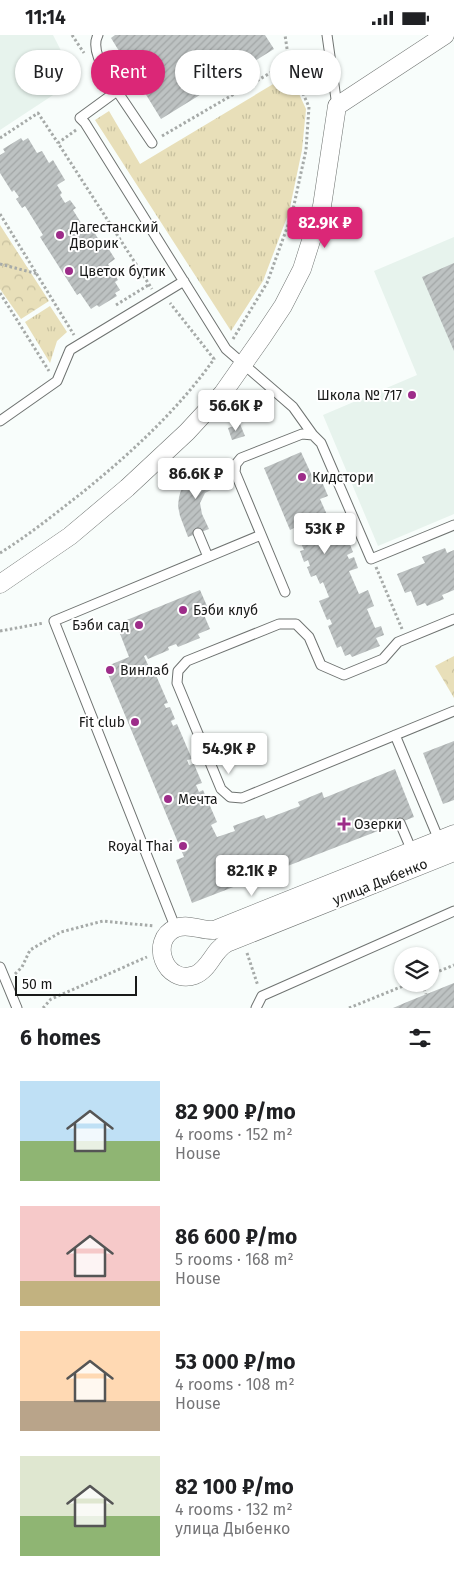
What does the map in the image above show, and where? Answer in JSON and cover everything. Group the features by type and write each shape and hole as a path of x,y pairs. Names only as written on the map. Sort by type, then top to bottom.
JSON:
{"street":[{"path":"0,584 70,536 127,489 187,432 222,393 283,306 302,269 322,206 336,106 445,35"},
{"name":"улица Дыбенко","path":"175,925 214,930 446,837"},
{"name":"улица Дыбенко","path":"162,951 165,964 170,971 185,977 194,975 207,966 220,947 454,852"},
{"path":"162,951 164,940 175,925"}],"lane":[{"path":"96,50 96,37 98,35"},
{"path":"328,35 336,106"},
{"path":"112,95 80,118 85,123 226,349 293,407 312,435 321,443 372,559 454,525"},
{"path":"121,95 152,143"},
{"path":"0,421 57,381 70,350 184,281"},
{"path":"285,592 235,472 236,464 241,458 302,434 312,435"},
{"path":"198,533 208,557"},
{"path":"175,925 54,621 261,535"},
{"path":"454,619 398,642 383,659 344,675 321,665 309,637 296,624 278,623 187,661 178,671 177,683 221,789 230,797 242,798 454,711"},
{"path":"395,735 446,837"},
{"path":"400,823 412,851"},
{"path":"256,1008 262,996 454,911"},
{"path":"0,967 17,1008"}],"path":[{"path":"285,35 287,50"},
{"path":"152,143 270,73"},
{"path":"214,359 226,349 241,328 267,283 292,214 306,150 309,107 304,95"},
{"path":"0,138 38,113 58,143"},
{"path":"0,214 39,274 80,344"},
{"path":"0,264 39,274"},
{"path":"0,293 57,381"},
{"path":"375,565 406,639"},
{"path":"0,631 54,621"},
{"path":"6,981 22,967 30,950 61,932 102,921 158,927 175,925"},
{"path":"43,1008 51,999 162,951"},
{"path":"247,953 262,996"},
{"path":"439,971 454,965"},
{"path":"349,1008 394,990"}],"shaded area":[{"path":"0,35 53,35 61,50 15,50 15,95 53,95 0,130"},
{"name":"Школа № 717","path":"454,237 454,514 378,546 323,415 417,375 374,271"}],"green space":[{"path":"270,86 270,95 300,95 306,109 302,150 289,212 263,281 231,331 95,120 109,111 140,164 255,95 260,95 260,92"},
{"path":"0,225 49,301 21,319 0,289"},
{"path":"50,306 67,332 57,341 50,363 25,322"},
{"path":"454,656 454,698 435,666"}],"building":[{"path":"115,35 265,35 274,49 260,58 260,50 175,50 175,95 200,95 161,119 146,95 165,95 165,50 118,50 111,38"},
{"path":"21,138 23,141 28,138 37,153 42,151 49,163 53,160 65,180 57,185 65,203 70,200 76,208 73,210 83,226 86,224 90,232 93,230 100,242 103,240 115,259 108,264 118,280 115,282 120,290 115,293 117,296 99,307 97,305 91,309 80,293 77,295 40,237 43,235 25,206 22,208 16,199 19,197 14,190 12,192 0,173 0,155 5,152 3,149"},
{"path":"454,263 454,351 422,277"},
{"path":"240,424 245,436 232,440 228,428"},
{"path":"301,452 314,480 320,477 328,496 320,499 328,517 323,519 327,528 341,522 353,552 347,555 349,559 354,557 358,568 349,571 359,594 368,590 374,606 367,609 375,628 381,626 384,635 376,638 380,646 352,657 350,654 345,656 341,646 337,648 328,626 332,624 330,619 327,620 319,601 329,597 323,582 320,584 316,575 311,577 307,567 310,566 308,560 304,562 300,551 304,550 294,528 290,530 264,468"},
{"path":"214,465 221,485 205,493 200,503 202,514 209,529 188,537 178,506 182,487 189,477"},
{"path":"445,548 447,553 454,550 454,590 442,595 444,599 427,606 425,603 417,606 411,591 405,593 397,574 425,563 422,557"},
{"path":"200,590 210,613 204,615 210,629 198,634 200,638 178,647 176,644 168,647 169,650 148,659 146,655 144,656 149,667 152,666 168,703 164,704 166,708 170,707 175,719 171,721 173,726 177,724 192,759 187,760 189,765 194,764 202,783 196,785 199,792 203,790 217,822 211,825 217,837 235,831 233,826 264,815 266,819 300,806 298,802 322,792 324,798 395,769 414,817 192,903 176,860 184,857 105,667 129,657 119,631 125,629 122,622"},
{"path":"454,741 454,800 443,804 423,753"},
{"path":"454,983 454,1008 393,1008 432,992 439,992 439,989"}],"place":[{"name":"Дагестанский Дворик","path":"60,235"},
{"name":"Цветок бутик","path":"69,271"},
{"name":"Школа № 717","path":"412,395"},
{"name":"Кидстори","path":"302,477"},
{"name":"Бэби клуб","path":"183,610"},
{"name":"Бэби сад","path":"139,625"},
{"name":"Винлаб","path":"110,670"},
{"name":"Fit club","path":"135,722"},
{"name":"Мечта","path":"168,799"},
{"name":"Озерки","path":"344,824"},
{"name":"Royal Thai","path":"183,846"}]}
